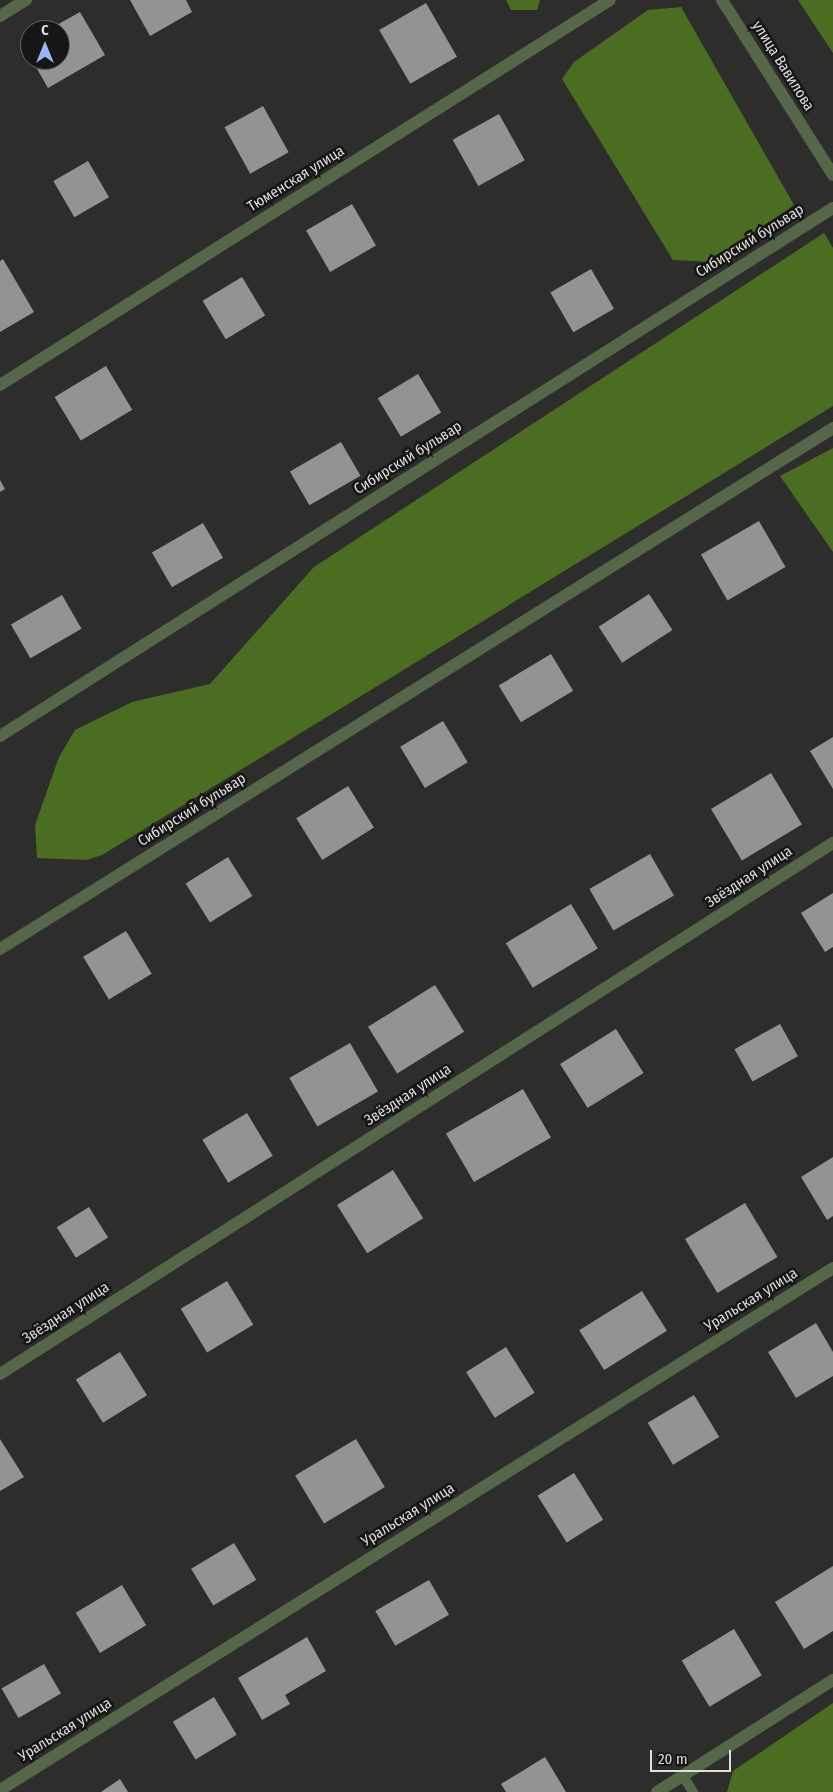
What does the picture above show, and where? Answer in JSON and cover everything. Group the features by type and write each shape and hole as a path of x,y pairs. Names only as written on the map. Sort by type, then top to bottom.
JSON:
{"street":[{"path":"0,16 26,0"},
{"name":"Тюменская улица","path":"0,385 610,0"},
{"name":"улица Вавилова","path":"722,0 833,175"},
{"name":"Сибирский бульвар","path":"0,736 833,208"},
{"name":"Сибирский бульвар","path":"0,949 833,428"},
{"name":"Звёздная улица","path":"0,1374 833,843"},
{"name":"Уральская улица","path":"0,1790 833,1268"},
{"path":"658,1792 833,1680"}],"lane":[{"path":"683,1776 693,1792"}],"green space":[{"path":"506,0 540,0 537,10 511,10"},
{"path":"798,0 833,0 833,53"},
{"path":"681,7 794,205 712,262 673,260 562,79 574,62 648,10"},
{"path":"824,233 833,248 833,406 102,855 86,860 37,858 35,825 59,757 75,730 132,702 210,684 314,567"},
{"path":"833,448 833,552 780,476"},
{"path":"833,1703 833,1792 727,1792 733,1771"}],"building":[{"path":"130,0 186,0 192,12 150,36"},
{"path":"426,3 457,57 410,84 379,30"},
{"path":"80,12 105,55 48,88 38,70 70,70 70,20 66,20"},
{"path":"263,106 289,152 250,174 225,127"},
{"path":"499,114 525,160 478,186 453,140"},
{"path":"88,161 109,197 74,217 53,181"},
{"path":"352,204 376,246 330,272 306,231"},
{"path":"3,259 34,312 0,332 0,261"},
{"path":"591,269 614,309 573,332 550,292"},
{"path":"242,277 265,316 226,339 203,301"},
{"path":"106,366 132,410 81,441 55,397"},
{"path":"418,374 441,413 401,437 378,398"},
{"path":"341,442 360,476 309,505 290,472"},
{"path":"0,480 5,489 0,492"},
{"path":"759,521 786,567 727,600 701,554"},
{"path":"203,523 223,558 172,587 152,552"},
{"path":"649,594 672,630 622,663 599,627"},
{"path":"62,595 82,629 30,658 11,624"},
{"path":"551,654 573,691 521,722 499,685"},
{"path":"443,721 468,762 425,788 400,747"},
{"path":"833,737 833,789 810,751"},
{"path":"771,773 802,824 742,860 711,809"},
{"path":"348,786 374,828 322,860 296,818"},
{"path":"650,854 674,896 613,931 589,889"},
{"path":"228,857 252,896 210,923 186,883"},
{"path":"833,893 833,947 825,952 801,913"},
{"path":"571,904 598,949 533,988 506,943"},
{"path":"126,931 152,974 109,1000 83,957"},
{"path":"435,985 464,1032 397,1074 368,1027"},
{"path":"780,1024 798,1056 752,1082 735,1049"},
{"path":"616,1029 644,1073 588,1108 560,1064"},
{"path":"350,1043 378,1091 317,1126 289,1078"},
{"path":"523,1089 551,1137 474,1182 446,1134"},
{"path":"247,1113 273,1156 228,1183 202,1140"},
{"path":"833,1157 833,1216 827,1220 801,1177"},
{"path":"393,1170 423,1218 367,1253 337,1205"},
{"path":"745,1203 777,1257 717,1293 685,1239"},
{"path":"89,1207 108,1238 76,1258 57,1227"},
{"path":"227,1281 253,1325 207,1353 181,1309"},
{"path":"642,1291 667,1331 604,1370 579,1330"},
{"path":"816,1323 833,1352 833,1376 796,1398 768,1352"},
{"path":"506,1347 535,1393 495,1418 466,1372"},
{"path":"120,1352 147,1395 103,1423 76,1380"},
{"path":"694,1395 719,1437 673,1465 648,1423"},
{"path":"0,1439 24,1477 0,1491"},
{"path":"356,1439 385,1487 324,1524 295,1476"},
{"path":"574,1473 603,1520 567,1542 538,1496"},
{"path":"234,1543 256,1580 213,1606 191,1569"},
{"path":"833,1566 833,1631 804,1649 775,1602"},
{"path":"429,1580 449,1615 395,1646 375,1611"},
{"path":"122,1585 146,1625 100,1653 76,1613"},
{"path":"734,1629 762,1675 710,1707 682,1660"},
{"path":"307,1637 326,1671 285,1695 290,1704 262,1720 238,1678"},
{"path":"44,1664 61,1693 19,1718 2,1688"},
{"path":"214,1697 237,1735 196,1759 173,1722"},
{"path":"545,1757 566,1792 506,1792 501,1784"},
{"path":"120,1779 128,1792 101,1792"}]}
